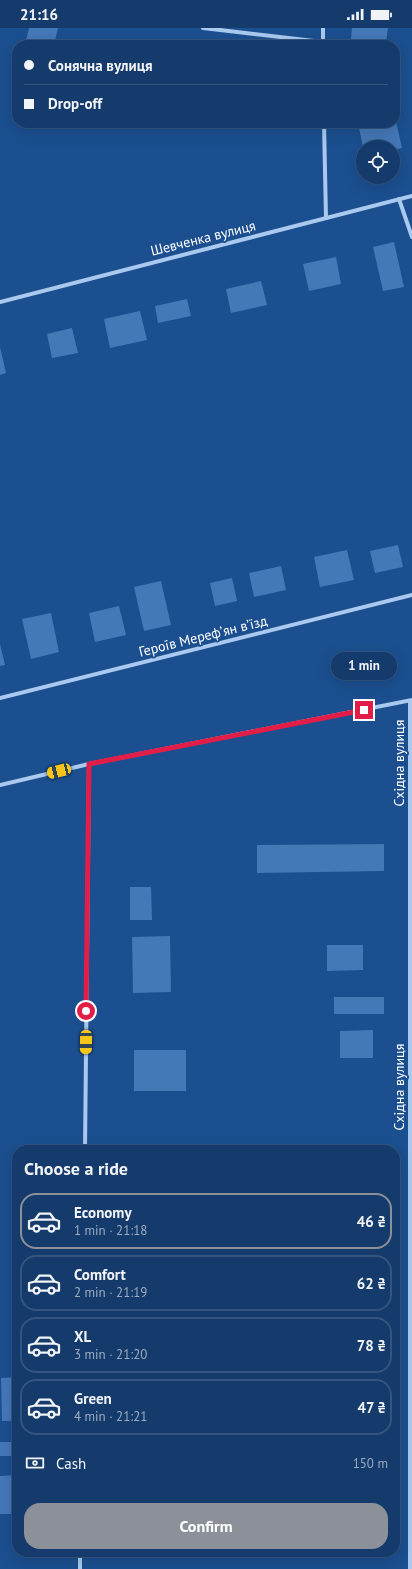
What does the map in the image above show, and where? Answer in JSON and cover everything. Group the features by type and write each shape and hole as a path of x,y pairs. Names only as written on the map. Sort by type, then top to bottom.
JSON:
{"street":[{"path":"202,28 293,40"},
{"path":"323,28 323,40"},
{"path":"324,128 326,218"},
{"name":"Шевченка вулиця","path":"0,302 412,196"},
{"path":"399,199 412,237"},
{"name":"Героїв Мерефʼян вʼїзд","path":"0,698 412,595"},
{"path":"0,785 89,764 411,701"},
{"name":"Східна вулиця","path":"410,1569 411,701"},
{"path":"85,1145 89,764"},
{"path":"80,1557 80,1569"}],"building":[{"path":"29,28 58,28 55,40 26,40"},
{"path":"352,28 388,28 386,40 351,39"},
{"path":"359,128 397,128 402,148 400,148 400,140 362,140"},
{"path":"394,242 404,287 383,291 373,247"},
{"path":"336,257 341,284 309,291 303,264"},
{"path":"261,281 267,305 231,313 226,289"},
{"path":"187,299 191,316 158,323 155,306"},
{"path":"140,311 147,340 110,348 104,319"},
{"path":"72,328 78,353 52,358 47,334"},
{"path":"0,347 6,373 0,375"},
{"path":"398,545 403,567 375,573 370,551"},
{"path":"347,550 354,580 320,587 314,557"},
{"path":"281,566 286,590 254,597 249,573"},
{"path":"232,578 237,601 215,606 210,583"},
{"path":"161,581 171,625 144,631 134,587"},
{"path":"119,606 126,635 95,642 89,613"},
{"path":"51,613 59,652 31,659 22,619"},
{"path":"0,644 5,665 0,666"},
{"path":"384,844 384,871 257,873 257,845"},
{"path":"130,887 151,887 152,920 130,920"},
{"path":"170,936 171,992 133,993 132,937"},
{"path":"327,945 363,945 363,970 327,971"},
{"path":"334,997 384,997 384,1014 334,1014"},
{"path":"373,1030 373,1058 340,1058 340,1031"},
{"path":"134,1050 186,1050 186,1091 134,1091"},
{"path":"12,1377 12,1421 2,1421 1,1378"},
{"path":"0,1442 12,1442 12,1456 0,1456"},
{"path":"12,1475 12,1514 0,1514 0,1476"}],"route":[{"path":"86,1011 89,764 364,710"}]}
